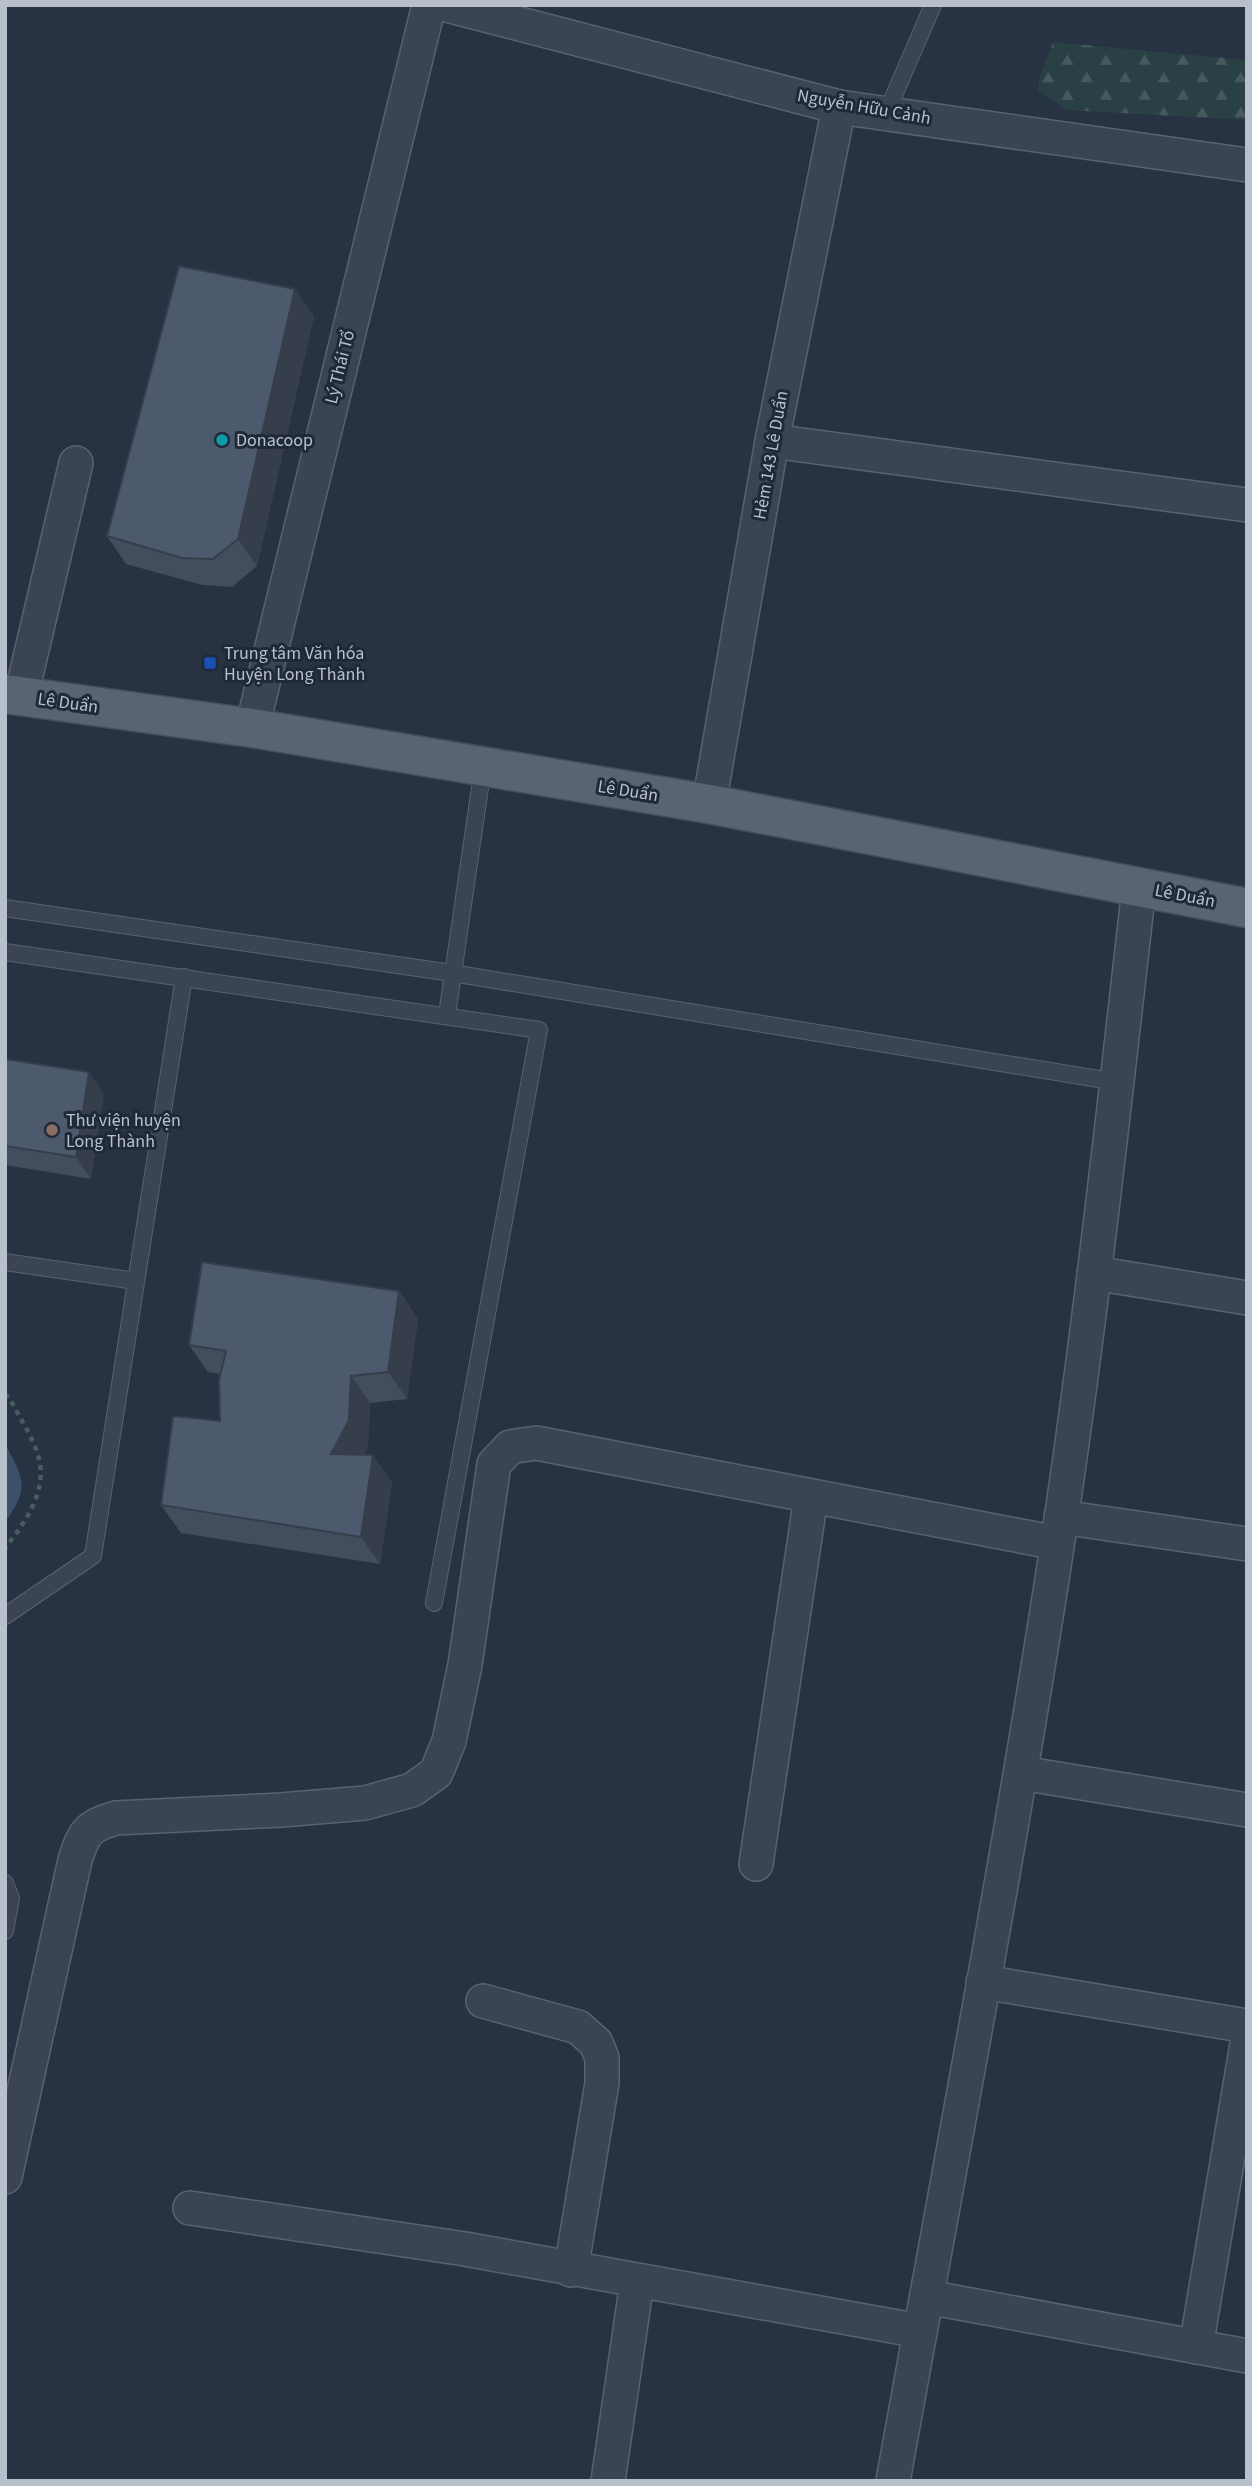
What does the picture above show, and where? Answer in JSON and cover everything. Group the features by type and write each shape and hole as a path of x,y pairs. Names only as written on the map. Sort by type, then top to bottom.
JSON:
{"main road":[{"name":"Lê Duẩn","path":"13,695 252,728 709,804 1247,908"}],"street":[{"name":"Lý Thái Tổ","path":"252,728 429,5"},
{"name":"Nguyễn Hữu Cảnh","path":"447,5 839,107 1247,165"},
{"name":"Hẻm 143 Lê Duẩn","path":"709,804 772,442 839,107"},
{"path":"772,442 1247,505"},
{"path":"13,695 76,463"},
{"path":"893,2481 1021,1773 1059,1530 1094,1273 1139,888"},
{"path":"1094,1273 1247,1298"},
{"path":"5,2177 82,1837 96,1823 116,1818 365,1803 412,1790 436,1773 449,1741 465,1665 494,1464 510,1447 536,1443 811,1497 1059,1530 1247,1544"},
{"path":"756,1864 811,1497"},
{"path":"1021,1773 1247,1810"},
{"path":"983,1982 1247,2026"},
{"path":"483,2001 578,2027 596,2043 603,2058 602,2083 571,2270"},
{"path":"1196,2347 1247,2044"},
{"path":"190,2208 465,2249 920,2331"},
{"path":"608,2481 637,2282"},
{"path":"926,2297 1247,2356"}],"lane":[{"path":"886,114 933,5"},
{"path":"447,1015 483,767"},
{"path":"5,908 452,973 1117,1082"},
{"path":"5,952 539,1030 435,1603"},
{"path":"5,1616 93,1556 184,978"},
{"path":"5,1262 136,1281"},
{"path":"5,1883 11,1898 5,1931"}],"path":[{"path":"5,1394 39,1458 40,1483 23,1525 5,1548"}],"green space":[{"path":"1053,42 1247,60 1247,120 1067,110 1038,90 1039,79"}],"water":[{"path":"5,1444 17,1466 22,1483 18,1500 5,1522"}],"building":[{"name":"Donacoop","path":"179,266 295,289 238,539 213,559 182,558 107,536"},
{"name":"Thư viện huyện Long Thành","path":"5,1059 89,1072 76,1157 5,1146"},
{"path":"202,1262 399,1291 388,1372 351,1376 349,1420 331,1454 373,1455 361,1537 161,1505 173,1416 220,1421 219,1380 226,1351 189,1345"}],"place":[{"name":"Donacoop","path":"222,440"},
{"name":"Trung tâm Văn hóa Huyện Long Thành","path":"210,663"},
{"name":"Thư viện huyện Long Thành","path":"52,1130"}]}
